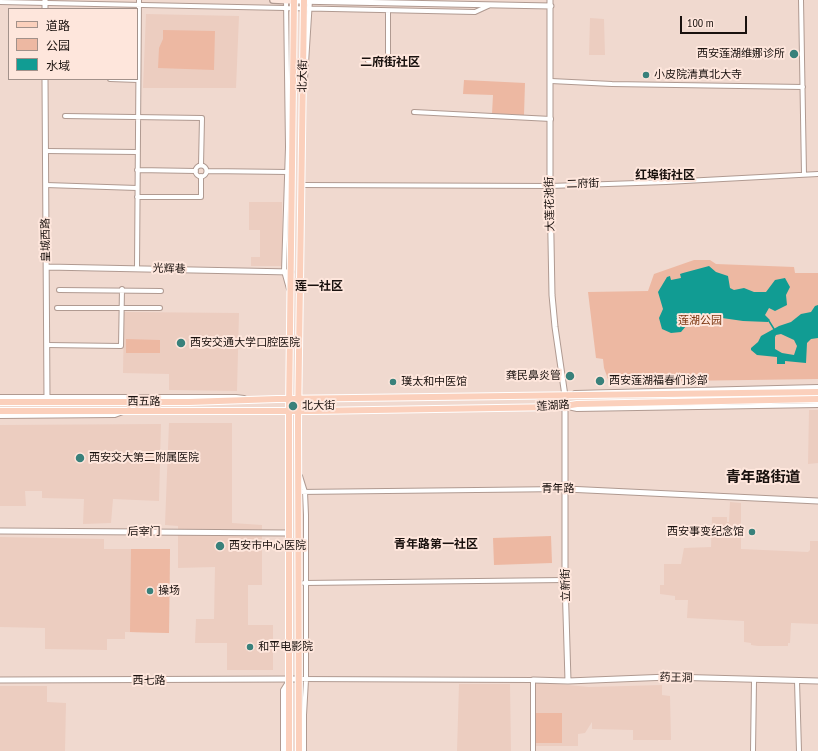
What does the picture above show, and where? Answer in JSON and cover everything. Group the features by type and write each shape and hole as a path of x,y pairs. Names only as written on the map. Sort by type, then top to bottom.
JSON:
{"main road":[{"path":"273,0 294,1"},
{"name":"北大街","path":"289,751 288,533 291,296 287,271 294,1"},
{"name":"北大街","path":"298,751 298,471 300,285 307,1"},
{"name":"莲湖路","path":"289,399 818,392"},
{"name":"西五路","path":"0,402 47,399 189,402 289,399"},
{"name":"莲湖路","path":"289,411 565,407 577,404 818,399"},
{"name":"西五路","path":"0,411 289,411"}],"street":[{"path":"207,171 290,172 286,0"},
{"path":"801,0 804,174"},
{"path":"294,1 491,5 550,3"},
{"path":"0,2 45,4 139,2 294,9 475,12 491,5"},
{"path":"137,268 139,2"},
{"name":"大莲花池街","path":"550,3 550,186 552,295 565,396 565,407"},
{"path":"368,61 388,61 388,11"},
{"name":"皇城西路","path":"45,80 47,399"},
{"path":"551,81 612,84 803,87"},
{"path":"414,112 551,119"},
{"path":"65,116 202,118 201,165"},
{"path":"46,151 138,152"},
{"path":"201,165 205,167 207,171"},
{"path":"196,171 197,166 201,165"},
{"path":"137,170 196,171 197,174 201,176"},
{"path":"201,176 205,175 207,171"},
{"name":"二府街","path":"302,185 550,186 818,174"},
{"path":"137,197 201,197 201,176"},
{"path":"46,185 137,188"},
{"name":"光辉巷","path":"47,267 287,271"},
{"path":"59,290 161,290"},
{"path":"47,345 121,346 123,308 122,290"},
{"path":"58,308 160,308"},
{"path":"565,396 576,392 818,387"},
{"path":"0,397 47,399"},
{"path":"565,407 577,409 818,404"},
{"name":"立新街","path":"565,407 565,580 568,681"},
{"path":"0,416 115,415 129,410"},
{"path":"298,471 305,492 306,680 304,751"},
{"name":"青年路","path":"298,492 566,489 818,501"},
{"name":"后宰门","path":"0,531 288,533"},
{"path":"298,583 565,580"},
{"name":"药王洞","path":"533,680 568,681 669,677 754,681 818,681"},
{"path":"298,679 533,680 534,751"},
{"name":"西七路","path":"0,680 298,679"},
{"path":"283,751 283,690 289,680"},
{"path":"753,751 754,681"},
{"path":"797,681 799,751"}],"shaded area":[{"path":"146,14 239,16 236,88 143,88"},
{"path":"590,18 604,19 605,55 589,55"},
{"path":"249,202 282,202 282,266 251,266 251,257 260,257 260,230 249,230"},
{"name":"西安交通大学口腔医院","path":"124,312 239,313 237,391 169,390 169,374 123,373"},
{"path":"809,410 818,410 818,463 808,464"},
{"name":"西安市中心医院","path":"169,423 232,423 232,523 262,525 262,585 248,585 248,625 273,625 273,670 227,670 227,643 195,643 196,619 214,619 215,567 178,568 178,526 165,525"},
{"name":"西安交大第二附属医院","path":"161,424 159,501 113,499 111,523 83,524 84,499 42,498 42,491 25,491 26,506 0,506 0,425"},
{"path":"730,502 741,503 741,549 808,552 810,550 810,541 818,541 818,624 791,623 790,643 788,643 788,646 751,645 751,643 744,642 744,621 687,618 688,600 675,600 675,596 660,594 660,585 664,585 664,564 681,564 684,548 711,547 712,517 727,517 727,522 729,522"},
{"path":"0,537 104,539 104,549 170,549 169,633 125,632 125,639 107,639 107,650 45,649 45,628 0,627"},
{"path":"535,682 589,687 662,685 662,695 670,696 671,740 633,740 633,730 592,729 592,722 585,733 578,734 578,746 536,746"},
{"path":"459,684 510,684 511,751 457,751"},
{"path":"0,686 47,686 47,702 66,703 65,751 0,751"}],"green space":[{"path":"163,30 215,31 214,70 158,68 159,48 163,39"},
{"path":"464,80 525,83 524,115 492,114 493,95 463,94"},
{"name":"莲湖公园","path":"694,260 710,260 716,264 794,267 795,273 818,273 818,379 609,382 604,368 603,359 596,358 588,292 648,291 654,274"},
{"path":"126,339 160,340 160,353 126,353"},
{"path":"551,536 552,563 494,565 493,538"},
{"name":"操场","path":"131,549 170,549 169,633 130,632"},
{"path":"536,713 562,713 562,743 536,743"}],"water":[{"name":"莲湖公园","path":"709,266 716,272 728,276 730,288 734,290 744,288 754,292 766,292 775,280 785,278 790,287 786,295 787,305 775,311 769,308 765,315 770,320 768,322 743,321 715,317 714,314 703,314 703,317 692,319 681,332 671,333 662,329 659,318 663,309 658,292 667,277 670,276 671,280 681,278 680,274"},
{"path":"818,305 818,338 811,339 807,343 806,363 785,361 785,364 777,364 777,357 757,355 751,350 761,336 779,326 791,322 801,314 811,312 815,306","holes":["781,334 794,340 797,346 794,355 782,353 775,349 776,335"]}],"waterway":[{"path":"769,321 774,329"}],"place":[{"name":"西安莲湖维娜诊所","path":"794,54"},
{"name":"小皮院清真北大寺","path":"646,75"},
{"name":"西安交通大学口腔医院","path":"181,343"},
{"name":"龚民鼻炎管","path":"570,376"},
{"name":"西安莲湖福春们诊部","path":"600,381"},
{"name":"璞太和中医馆","path":"393,382"},
{"name":"北大街","path":"293,406"},
{"name":"西安交大第二附属医院","path":"80,458"},
{"name":"西安事变纪念馆","path":"752,532"},
{"name":"西安市中心医院","path":"220,546"},
{"name":"操场","path":"150,591"},
{"name":"和平电影院","path":"250,647"}],"district":[{"name":"二府街社区","path":"390,63"},
{"name":"红埠街社区","path":"665,176"},
{"name":"莲一社区","path":"319,287"},
{"name":"青年路街道","path":"763,478"},
{"name":"青年路第一社区","path":"436,545"}]}
